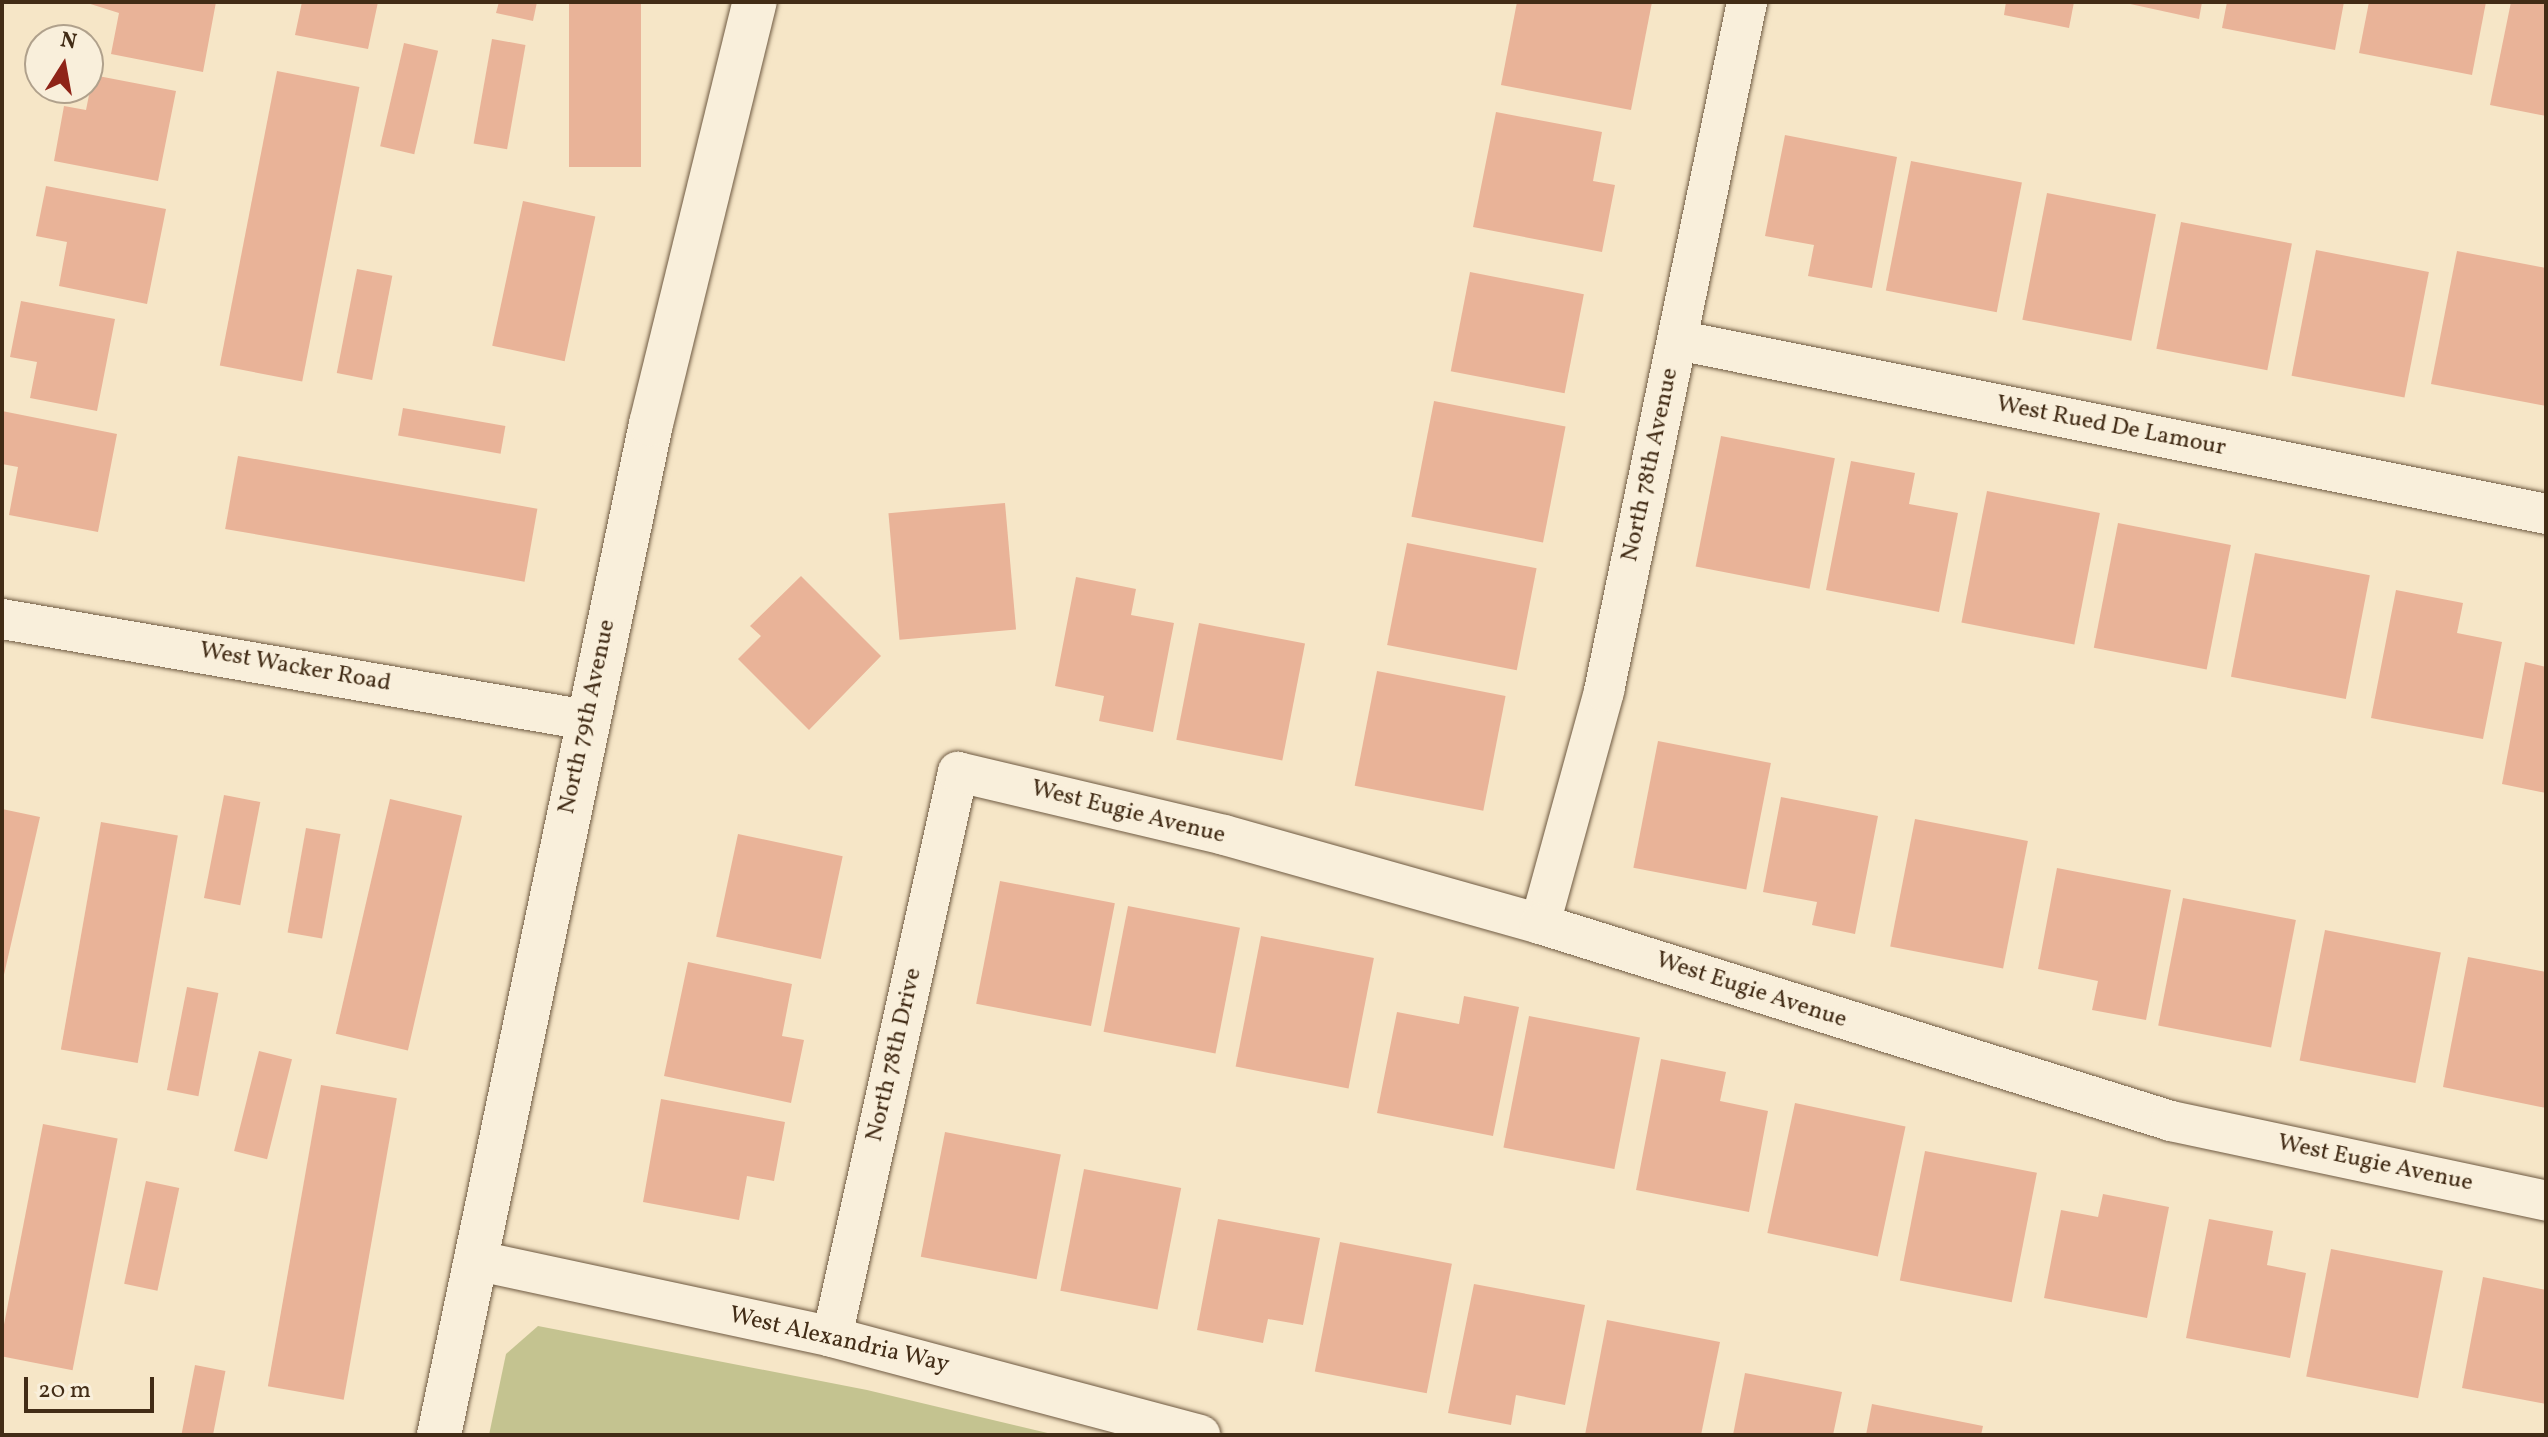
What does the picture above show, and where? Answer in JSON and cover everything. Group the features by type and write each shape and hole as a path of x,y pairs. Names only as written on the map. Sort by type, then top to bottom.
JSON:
{"street":[{"name":"North 79th Avenue","path":"439,1435 587,720 755,2"},
{"name":"North 78th Avenue","path":"1540,924 1604,691 1747,2"},
{"name":"West Rued De Lamour","path":"1677,340 2546,514"},
{"name":"West Wacker Road","path":"2,619 587,720"},
{"name":"West Eugie Avenue","path":"958,772 1224,835 1540,924 2171,1121 2546,1201"},
{"name":"North 78th Drive","path":"832,1337 958,772"},
{"name":"West Alexandria Way","path":"474,1260 832,1337 1200,1435"}],"shaded area":[{"path":"538,1326 867,1390 1056,1435 489,1435 506,1354"}],"building":[{"path":"84,2 216,2 203,72 111,54 119,13"},
{"path":"302,2 378,2 368,49 295,35"},
{"path":"499,2 537,2 533,21 496,13"},
{"path":"569,2 641,2 641,167 569,167"},
{"path":"1517,2 1652,2 1631,110 1501,85"},
{"path":"2006,2 2074,2 2069,28 2004,15"},
{"path":"2121,2 2202,2 2199,19"},
{"path":"2227,2 2344,2 2335,50 2222,28"},
{"path":"2369,2 2486,2 2472,75 2359,53"},
{"path":"2511,2 2546,2 2546,116 2490,105"},
{"path":"492,39 525,45 507,149 474,143"},
{"path":"404,43 438,51 414,154 380,146"},
{"path":"277,71 359,87 302,382 220,365"},
{"path":"104,77 176,91 158,181 54,161 64,106 86,110 87,104 104,104"},
{"path":"1496,112 1602,132 1593,181 1615,185 1602,252 1473,227"},
{"path":"1785,135 1897,157 1872,288 1808,276 1814,245 1765,236"},
{"path":"1911,161 2022,183 1997,312 1886,291"},
{"path":"46,186 166,209 147,304 59,286 67,242 36,236"},
{"path":"2047,193 2156,214 2131,341 2022,320"},
{"path":"523,201 595,216 565,361 492,346"},
{"path":"2181,222 2292,244 2267,370 2156,349"},
{"path":"2316,250 2429,272 2404,398 2292,376"},
{"path":"2457,251 2546,268 2546,406 2431,384"},
{"path":"357,269 392,276 372,380 337,373"},
{"path":"1470,272 1584,294 1565,393 1451,371"},
{"path":"21,301 115,319 97,411 30,398 37,362 10,357"},
{"path":"1434,401 1566,427 1543,542 1411,517"},
{"path":"403,408 505,426 501,454 398,436"},
{"path":"2,411 117,434 98,532 9,515 18,467 2,464"},
{"path":"1721,436 1835,458 1809,589 1696,567"},
{"path":"238,456 537,509 525,582 225,529"},
{"path":"1851,461 1915,473 1909,504 1958,513 1939,612 1826,590"},
{"path":"1987,491 2100,513 2074,644 1961,623"},
{"path":"1005,503 1016,630 900,640 888,513"},
{"path":"2118,523 2231,545 2207,670 2094,648"},
{"path":"1407,543 1537,568 1517,670 1387,645"},
{"path":"2255,553 2370,575 2346,699 2231,677"},
{"path":"801,576 881,656 809,730 738,659 761,636 750,626"},
{"path":"1076,577 1136,589 1131,615 1174,623 1153,732 1099,721 1104,696 1055,686"},
{"path":"2396,590 2463,603 2457,633 2502,642 2483,739 2371,718"},
{"path":"1199,623 1305,644 1282,760 1176,740"},
{"path":"2525,662 2546,667 2546,793 2502,784"},
{"path":"1377,671 1506,696 1483,811 1355,786"},
{"path":"1658,741 1771,763 1746,890 1633,868"},
{"path":"224,795 260,802 240,905 204,898"},
{"path":"1781,797 1878,816 1855,934 1812,925 1817,902 1763,892"},
{"path":"390,799 462,816 408,1050 336,1034"},
{"path":"2,809 40,817 3,979 2,979"},
{"path":"1915,819 2028,841 2003,969 1890,947"},
{"path":"101,822 178,836 138,1063 61,1049"},
{"path":"306,828 340,834 322,938 288,932"},
{"path":"738,834 843,856 821,959 716,937"},
{"path":"2057,868 2171,890 2146,1020 2092,1010 2098,981 2038,969"},
{"path":"1000,881 1115,903 1091,1026 976,1004"},
{"path":"2183,898 2296,920 2271,1048 2158,1026"},
{"path":"1128,906 1240,928 1215,1053 1104,1032"},
{"path":"2325,930 2441,953 2415,1083 2300,1061"},
{"path":"1261,936 1374,958 1349,1088 1236,1067"},
{"path":"2468,957 2546,972 2546,1108 2443,1087"},
{"path":"688,962 792,984 782,1036 804,1040 791,1103 664,1076"},
{"path":"187,987 218,993 198,1096 167,1090"},
{"path":"1464,996 1519,1007 1493,1136 1377,1113 1397,1012 1459,1024"},
{"path":"1529,1016 1640,1038 1614,1169 1503,1148"},
{"path":"259,1051 292,1059 267,1159 234,1151"},
{"path":"1661,1059 1726,1072 1720,1101 1768,1111 1749,1212 1636,1190"},
{"path":"321,1085 397,1098 344,1400 268,1386"},
{"path":"661,1099 785,1122 774,1181 747,1176 739,1220 643,1202"},
{"path":"1795,1103 1906,1126 1878,1257 1767,1233"},
{"path":"43,1124 118,1139 73,1370 2,1356 2,1335"},
{"path":"945,1132 1061,1155 1037,1279 921,1257"},
{"path":"1925,1151 2037,1173 2012,1302 1900,1281"},
{"path":"1084,1169 1181,1188 1158,1310 1060,1291"},
{"path":"146,1181 179,1188 157,1291 124,1284"},
{"path":"2103,1194 2169,1207 2147,1318 2044,1298 2061,1210 2098,1217"},
{"path":"1218,1219 1320,1238 1303,1325 1268,1319 1263,1343 1197,1330"},
{"path":"2209,1219 2273,1231 2267,1265 2306,1273 2290,1358 2186,1338"},
{"path":"1340,1242 1452,1264 1427,1393 1315,1372"},
{"path":"2331,1249 2443,1271 2418,1398 2306,1377"},
{"path":"2483,1277 2546,1290 2546,1404 2462,1388"},
{"path":"1474,1284 1585,1305 1565,1405 1516,1395 1511,1425 1448,1413"},
{"path":"1607,1320 1720,1342 1701,1435 1585,1435"},
{"path":"195,1365 225,1371 213,1435 181,1435"},
{"path":"1745,1373 1842,1392 1833,1435 1733,1435"},
{"path":"1872,1404 1983,1426 1981,1435 1866,1435"}]}
